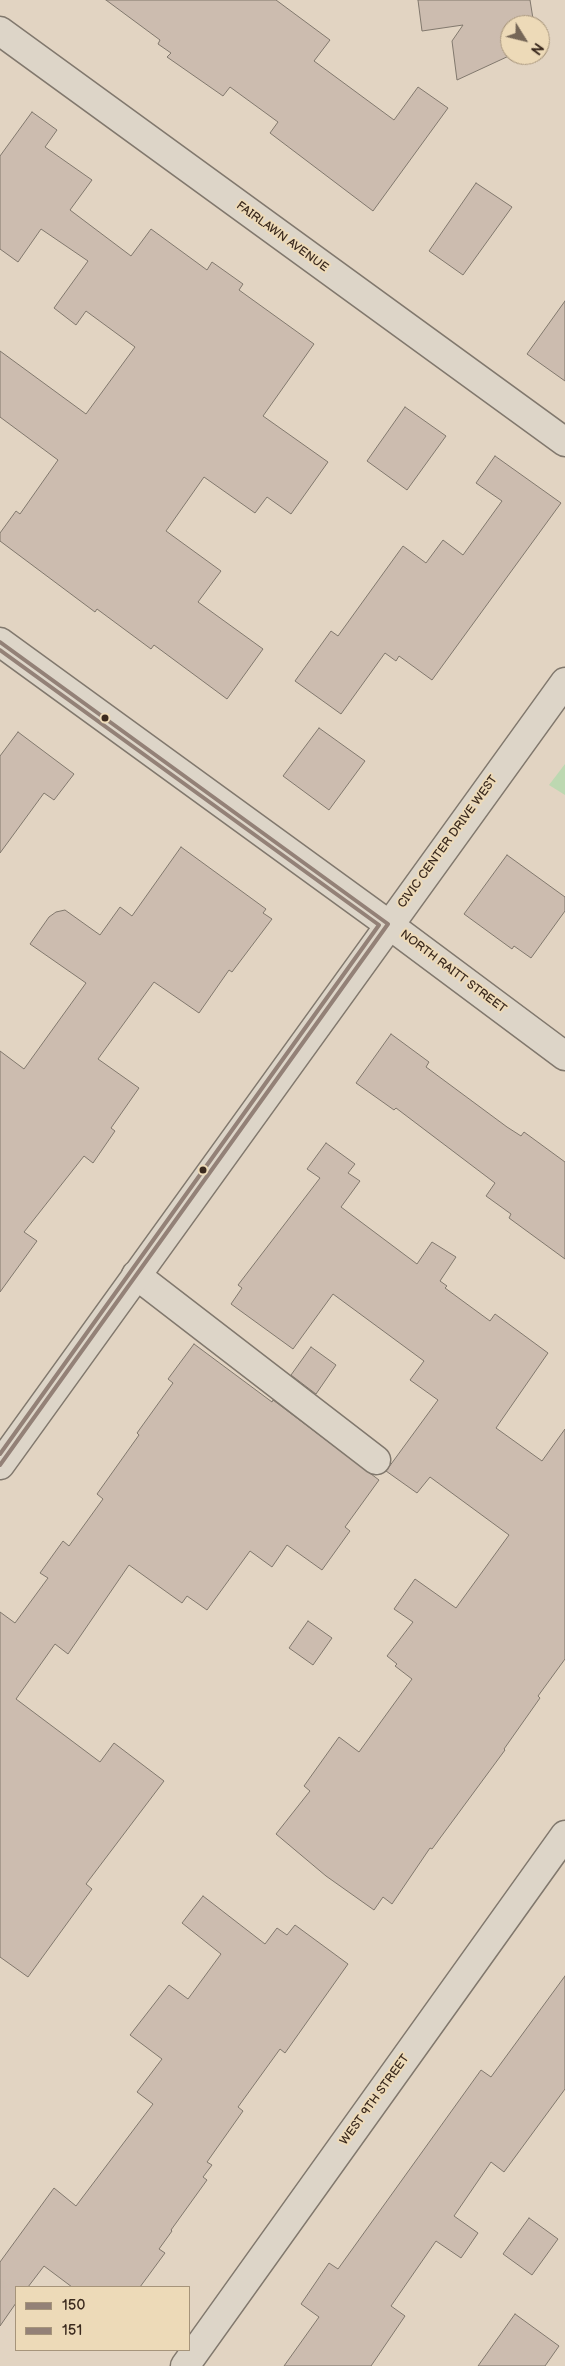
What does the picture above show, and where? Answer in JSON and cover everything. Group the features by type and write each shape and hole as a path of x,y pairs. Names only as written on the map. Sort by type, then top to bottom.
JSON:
{"street":[{"name":"FAIRLAWN AVENUE","path":"0,31 565,442"},
{"name":"NORTH RAITT STREET","path":"0,642 388,924 565,1056"},
{"name":"CIVIC CENTER DRIVE WEST","path":"0,1465 388,924 565,682"},
{"path":"136,1275 376,1460"},
{"name":"WEST 9TH STREET","path":"185,2366 565,1835"}],"green space":[{"path":"565,764 565,795 549,785"}],"building":[{"path":"106,0 276,0 330,40 314,61 394,120 418,87 448,108 373,211 270,133 278,122 230,87 223,96 167,57 171,53 158,44 160,40"},
{"path":"418,0 530,0 532,15 500,15 500,60 457,80 452,41 463,25 422,31"},
{"path":"32,112 57,130 45,147 92,180 70,210 131,256 151,229 207,270 212,262 243,284 239,290 314,344 263,416 328,462 291,514 267,497 255,513 204,477 166,531 221,571 198,602 263,649 227,699 154,645 151,649 97,609 95,612 0,541 0,533 16,511 20,514 58,460 0,417 0,351 86,414 135,347 86,311 76,325 54,308 88,261 41,229 18,262 0,249 0,156"},
{"path":"476,183 512,207 463,275 429,251"},
{"path":"565,301 565,381 527,354"},
{"path":"405,407 446,436 407,490 367,461"},
{"path":"495,456 561,503 432,680 399,656 396,661 385,653 341,714 295,681 331,631 338,636 403,546 426,563 443,540 463,555 502,501 476,483"},
{"path":"319,728 365,761 329,810 283,776"},
{"path":"18,732 74,774 54,800 44,793 0,853 0,756"},
{"path":"181,847 266,909 263,913 272,919 232,972 229,970 199,1013 154,982 98,1059 139,1088 111,1128 115,1131 93,1163 84,1156 24,1232 37,1241 0,1292 0,1051 24,1069 86,983 30,944 49,917 56,912 65,910 100,935 120,907 132,916"},
{"path":"507,855 565,897 565,911 531,958 514,946 512,949 464,914"},
{"path":"391,1034 429,1062 426,1067 507,1127 521,1136 524,1132 565,1162 565,1259 509,1218 511,1214 486,1196 495,1183 396,1108 394,1110 356,1083"},
{"path":"326,1143 355,1164 348,1173 360,1181 341,1207 417,1264 432,1242 456,1257 440,1281 447,1286 445,1288 490,1321 495,1314 548,1353 496,1428 542,1461 565,1429 565,1659 538,1696 540,1698 505,1750 432,1849 430,1848 392,1904 383,1897 374,1910 326,1876 276,1834 310,1791 304,1786 339,1737 359,1752 412,1679 395,1666 397,1664 387,1656 413,1622 394,1609 415,1579 456,1608 509,1535 430,1477 417,1493 386,1471 438,1400 410,1380 424,1361 333,1294 293,1349 231,1304 242,1288 238,1285 320,1178 307,1169"},
{"path":"194,1344 272,1402 273,1400 379,1480 345,1527 350,1531 322,1570 287,1545 272,1567 250,1551 207,1610 187,1596 182,1603 129,1565 68,1654 55,1644 16,1699 100,1762 114,1743 164,1781 86,1884 92,1889 28,1977 0,1957 0,1612 15,1623 48,1578 40,1573 63,1541 69,1546 103,1499 97,1494 173,1383 168,1379"},
{"path":"311,1347 336,1365 316,1394 291,1375"},
{"path":"308,1621 332,1638 313,1665 289,1648"},
{"path":"203,1896 265,1944 277,1928 287,1935 295,1925 348,1964 285,2053 280,2049 238,2107 243,2111 207,2162 212,2165 203,2177 207,2180 159,2249 165,2253 141,2286 71,2286 44,2266 29,2286 15,2286 15,2304 0,2326 0,2262 54,2188 76,2206 153,2104 137,2092 162,2059 130,2035 169,1985 188,1999 221,1954 182,1923"},
{"path":"565,1976 565,2089 504,2172 491,2162 454,2216 478,2233 461,2258 436,2241 391,2306 405,2316 371,2366 284,2366 319,2317 301,2304 329,2263 338,2269 481,2070 491,2077"},
{"path":"529,2218 558,2239 532,2275 503,2254"},
{"path":"515,2314 559,2346 545,2366 478,2366"}],"transit line":[{"name":"150","path":"0,642 388,924 0,1465"},
{"name":"151","path":"0,650 379,925 0,1454"}]}
